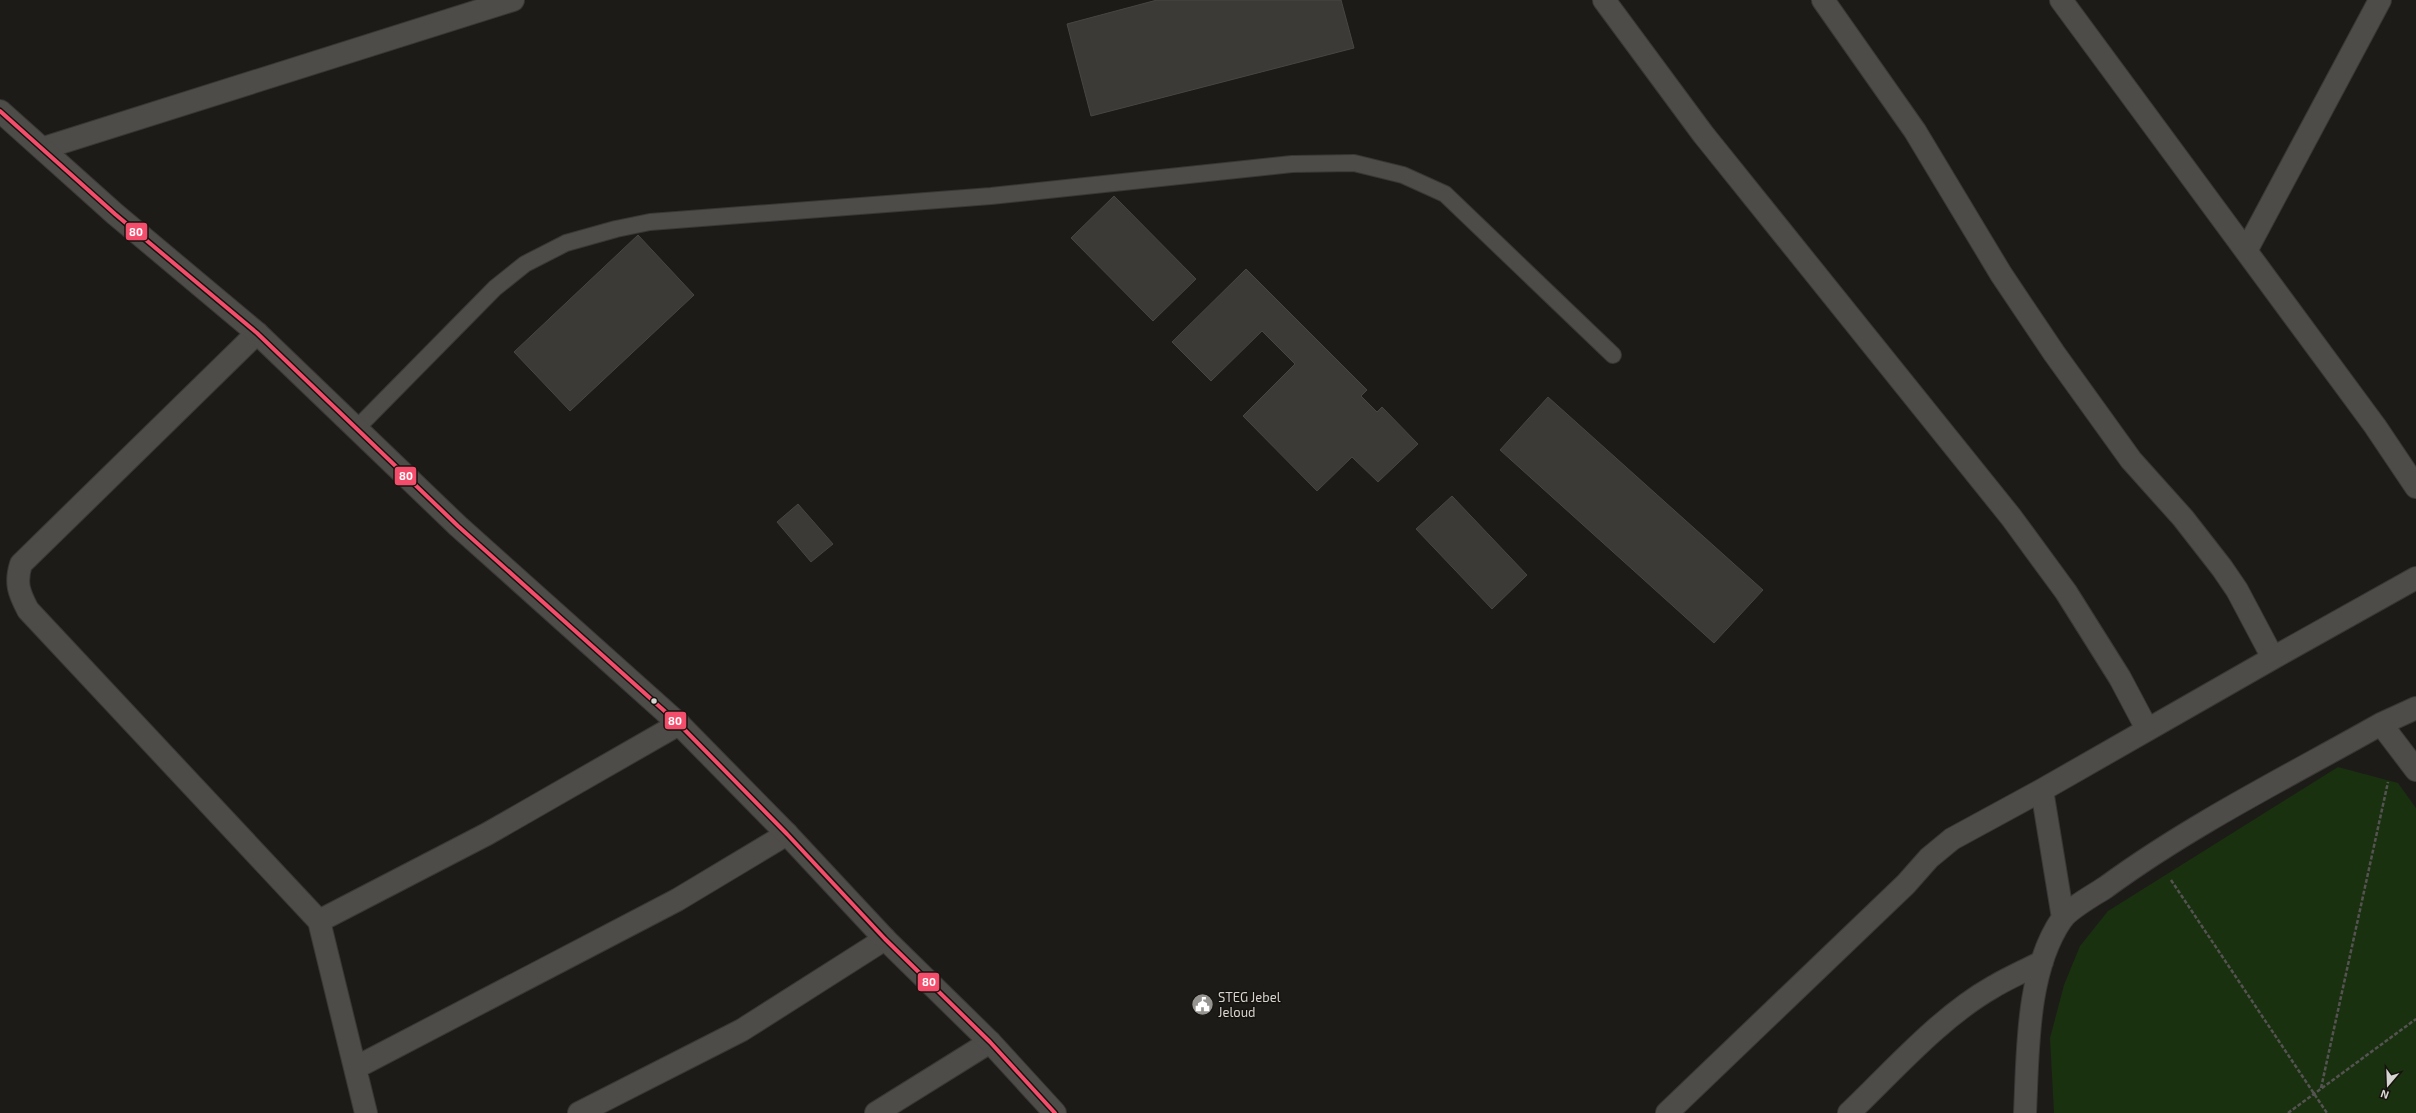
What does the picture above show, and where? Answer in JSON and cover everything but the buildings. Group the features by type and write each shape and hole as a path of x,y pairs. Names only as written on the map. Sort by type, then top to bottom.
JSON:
{"street":[{"path":"44,148 513,0"},
{"path":"1604,0 1703,134 2011,517 2066,592 2120,678 2147,729"},
{"path":"1823,0 1915,131 1972,227 2054,353 2131,460 2183,518 2222,568 2237,590 2272,658"},
{"path":"2061,0 2375,426 2416,487"},
{"path":"2246,251 2380,0"},
{"path":"0,111 44,148 115,214 257,333 458,526 679,724 787,834 885,939 990,1042 1055,1113"},
{"path":"257,333 21,564 8,584 18,592 28,610 318,921 366,1113"},
{"path":"1667,1113 1952,838 2042,790 2272,658 2416,578"},
{"path":"2026,1113 2029,1034 2042,962 2063,918 2152,853 2382,724 2416,708"},
{"path":"318,921 487,834 679,724"},
{"path":"2382,724 2416,770"},
{"path":"2042,790 2063,918"},
{"path":"355,1068 677,900 787,834"},
{"path":"579,1113 742,1030 885,939"},
{"path":"1848,1113 1942,1024 1993,987 2042,962"},
{"path":"876,1113 990,1042"}],"lane":[{"path":"357,428 473,309 525,264 566,243 616,229 650,222 990,196 1292,164 1354,163 1403,175 1445,194 1613,355"}],"path":[{"path":"2321,1088 2386,787 2400,748"},
{"path":"2152,853 2327,1113"},
{"path":"2288,1113 2416,1019"}],"green space":[{"path":"2338,767 2398,783 2416,808 2416,1113 2054,1113 2050,1038 2064,985 2080,946 2108,911"}],"transit line":[{"name":"80","path":"0,111 115,214 257,333 458,526 679,724 787,834 885,939 990,1042 1055,1113"}],"place":[{"name":"STEG Jebel Jeloud","path":"1203,1004"}]}
